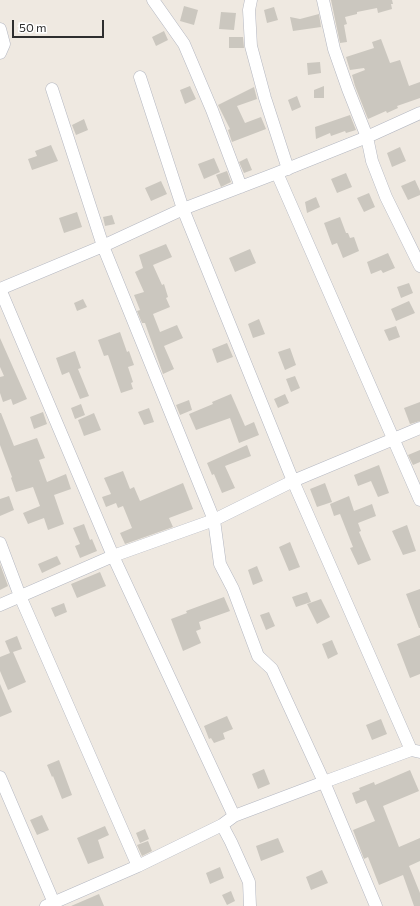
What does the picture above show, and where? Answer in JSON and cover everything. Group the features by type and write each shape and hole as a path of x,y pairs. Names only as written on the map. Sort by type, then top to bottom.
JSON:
{"street":[{"path":"153,0 184,44 212,110 241,187"},
{"path":"251,0 249,10 250,46 265,98 283,171 420,500"},
{"path":"324,0 334,49 366,137 372,161 386,197 420,266"},
{"path":"0,29 4,44 0,53"},
{"path":"0,777 50,904 138,866 222,825 234,816 324,782 415,751 293,481 183,209 140,77"},
{"path":"52,89 103,246 214,520 220,564 233,589 258,656 272,669 324,782 376,906"},
{"path":"234,816 113,556 0,289 103,246 183,209 283,171 420,113"},
{"path":"0,605 113,556 214,520 293,481 420,428"},
{"path":"0,543 20,596 138,866"},
{"path":"222,825 249,882 250,906"}],"building":[{"path":"331,0 392,0 393,4 391,4 392,9 378,13 377,8 357,12 357,14 345,17 347,24 344,25 347,42 340,43"},
{"path":"184,6 198,10 194,25 180,21"},
{"path":"274,7 278,20 267,23 264,10"},
{"path":"221,12 236,13 234,30 219,29"},
{"path":"319,14 321,27 293,31 290,17 300,19"},
{"path":"164,31 168,40 156,46 152,37"},
{"path":"229,37 243,37 244,48 229,48"},
{"path":"381,39 390,63 400,60 409,86 420,82 420,98 397,106 398,108 387,113 386,111 368,119 352,75 365,70 364,68 350,70 346,57 374,48 372,42"},
{"path":"320,62 321,73 308,75 307,63"},
{"path":"190,86 196,99 185,104 180,90"},
{"path":"324,86 324,98 314,98 314,90"},
{"path":"254,87 257,99 237,106 245,123 261,117 266,129 232,142 228,130 230,129 218,105"},
{"path":"297,96 301,107 292,111 288,100"},
{"path":"350,115 356,130 346,133 345,131 331,136 330,133 316,139 315,127"},
{"path":"84,119 88,130 76,135 72,125"},
{"path":"51,145 58,161 32,170 28,159 37,156 35,151"},
{"path":"400,147 406,161 392,167 387,153"},
{"path":"214,158 220,172 204,179 198,164"},
{"path":"247,158 252,170 244,173 239,162"},
{"path":"227,171 231,182 221,187 216,175"},
{"path":"346,173 352,187 337,193 331,179"},
{"path":"415,180 420,191 420,195 408,200 401,186"},
{"path":"161,181 167,194 151,201 145,188"},
{"path":"369,193 375,207 364,212 357,198"},
{"path":"316,197 320,207 307,213 305,202"},
{"path":"77,212 82,227 64,233 59,218"},
{"path":"112,215 115,224 105,226 103,217"},
{"path":"340,217 346,233 348,233 350,238 354,237 359,251 343,258 337,243 332,245 324,223"},
{"path":"166,244 172,257 153,265 162,285 164,284 168,297 166,298 170,307 153,314 160,332 177,325 183,338 164,346 174,369 163,374 145,323 142,323 137,311 140,310 134,295 144,292 135,272 143,268 139,255"},
{"path":"250,249 256,263 235,272 229,258"},
{"path":"388,253 395,268 383,273 381,270 371,274 367,262"},
{"path":"409,283 413,293 401,298 397,287"},
{"path":"83,299 87,307 77,311 74,303"},
{"path":"409,301 415,313 396,321 391,309"},
{"path":"259,319 265,334 253,338 248,324"},
{"path":"396,326 400,337 389,341 384,330"},
{"path":"120,332 127,352 129,351 134,365 128,367 133,382 131,383 133,389 121,393 108,355 104,356 98,340"},
{"path":"0,338 27,399 13,405 11,399 3,402 0,393 0,377 4,376 0,367"},
{"path":"227,343 233,357 217,363 212,349"},
{"path":"290,348 296,365 285,370 278,352"},
{"path":"75,351 81,368 78,369 89,396 80,399 69,372 62,375 56,358"},
{"path":"295,376 300,388 291,392 286,379"},
{"path":"231,394 245,426 254,422 259,435 239,443 230,418 196,430 189,414 213,404 212,402"},
{"path":"285,394 289,403 278,408 274,399"},
{"path":"189,400 192,410 180,415 176,405"},
{"path":"420,402 420,421 410,424 404,408"},
{"path":"81,404 85,415 75,419 71,408"},
{"path":"149,408 154,422 144,425 138,412"},
{"path":"43,412 47,424 34,429 30,417"},
{"path":"0,413 14,446 37,438 45,458 39,460 47,482 66,474 71,489 54,495 64,524 48,530 44,518 28,524 23,513 40,506 33,487 16,492 0,445"},
{"path":"94,413 101,430 84,436 78,420"},
{"path":"247,445 251,456 225,466 235,488 222,493 214,474 212,475 207,463"},
{"path":"420,450 420,462 413,465 408,455"},
{"path":"379,465 389,493 378,497 371,481 358,486 354,475"},
{"path":"123,471 130,489 134,487 140,501 183,483 193,509 169,518 173,527 125,544 120,533 132,528 123,506 118,508 116,503 106,507 102,497 111,494 104,478"},
{"path":"325,483 332,502 317,507 310,489"},
{"path":"9,496 14,510 0,516 0,499"},
{"path":"349,496 354,511 372,504 376,516 358,523 361,531 359,532 371,560 358,565 350,548 353,547 340,514 334,516 330,504"},
{"path":"84,524 90,540 92,539 97,551 80,558 75,546 80,544 73,528"},
{"path":"407,525 416,551 403,555 392,531"},
{"path":"290,542 300,567 289,571 279,547"},
{"path":"57,556 61,564 42,573 38,564"},
{"path":"0,564 8,586 0,590"},
{"path":"257,566 263,581 253,585 248,570"},
{"path":"100,572 106,586 77,598 71,584"},
{"path":"420,589 420,628 419,628 406,594"},
{"path":"307,592 311,602 296,607 292,597"},
{"path":"224,597 230,611 199,622 201,629 196,631 201,643 183,651 171,619 187,613 186,611"},
{"path":"321,599 330,617 317,624 307,604"},
{"path":"64,603 67,612 55,617 51,608"},
{"path":"269,612 275,626 266,630 260,615"},
{"path":"420,635 420,674 410,678 397,644"},
{"path":"17,636 22,649 13,652 26,682 8,690 0,671 0,657 10,653 5,641"},
{"path":"332,640 338,654 328,659 322,644"},
{"path":"0,684 12,712 0,717"},
{"path":"227,716 233,729 223,733 225,739 214,743 211,738 209,739 204,726"},
{"path":"381,719 387,734 372,740 366,725"},
{"path":"59,760 72,795 62,799 47,765"},
{"path":"264,769 270,784 258,789 252,774"},
{"path":"410,770 419,791 383,806 399,847 420,838 420,861 409,866 420,893 420,906 414,906 403,875 379,885 368,857 364,859 353,830 375,821 366,800 356,804 352,793 360,790 359,788 374,782 375,785"},
{"path":"42,815 49,830 37,835 30,820"},
{"path":"105,826 109,835 98,840 104,858 88,864 77,838"},
{"path":"145,829 149,839 140,843 136,833"},
{"path":"278,838 284,852 261,861 256,846"},
{"path":"148,841 152,851 142,856 137,845"},
{"path":"220,867 224,878 210,884 206,873"},
{"path":"322,870 328,883 311,890 306,877"},
{"path":"231,891 235,901 227,905 222,895"},
{"path":"99,894 104,906 71,906"}]}
